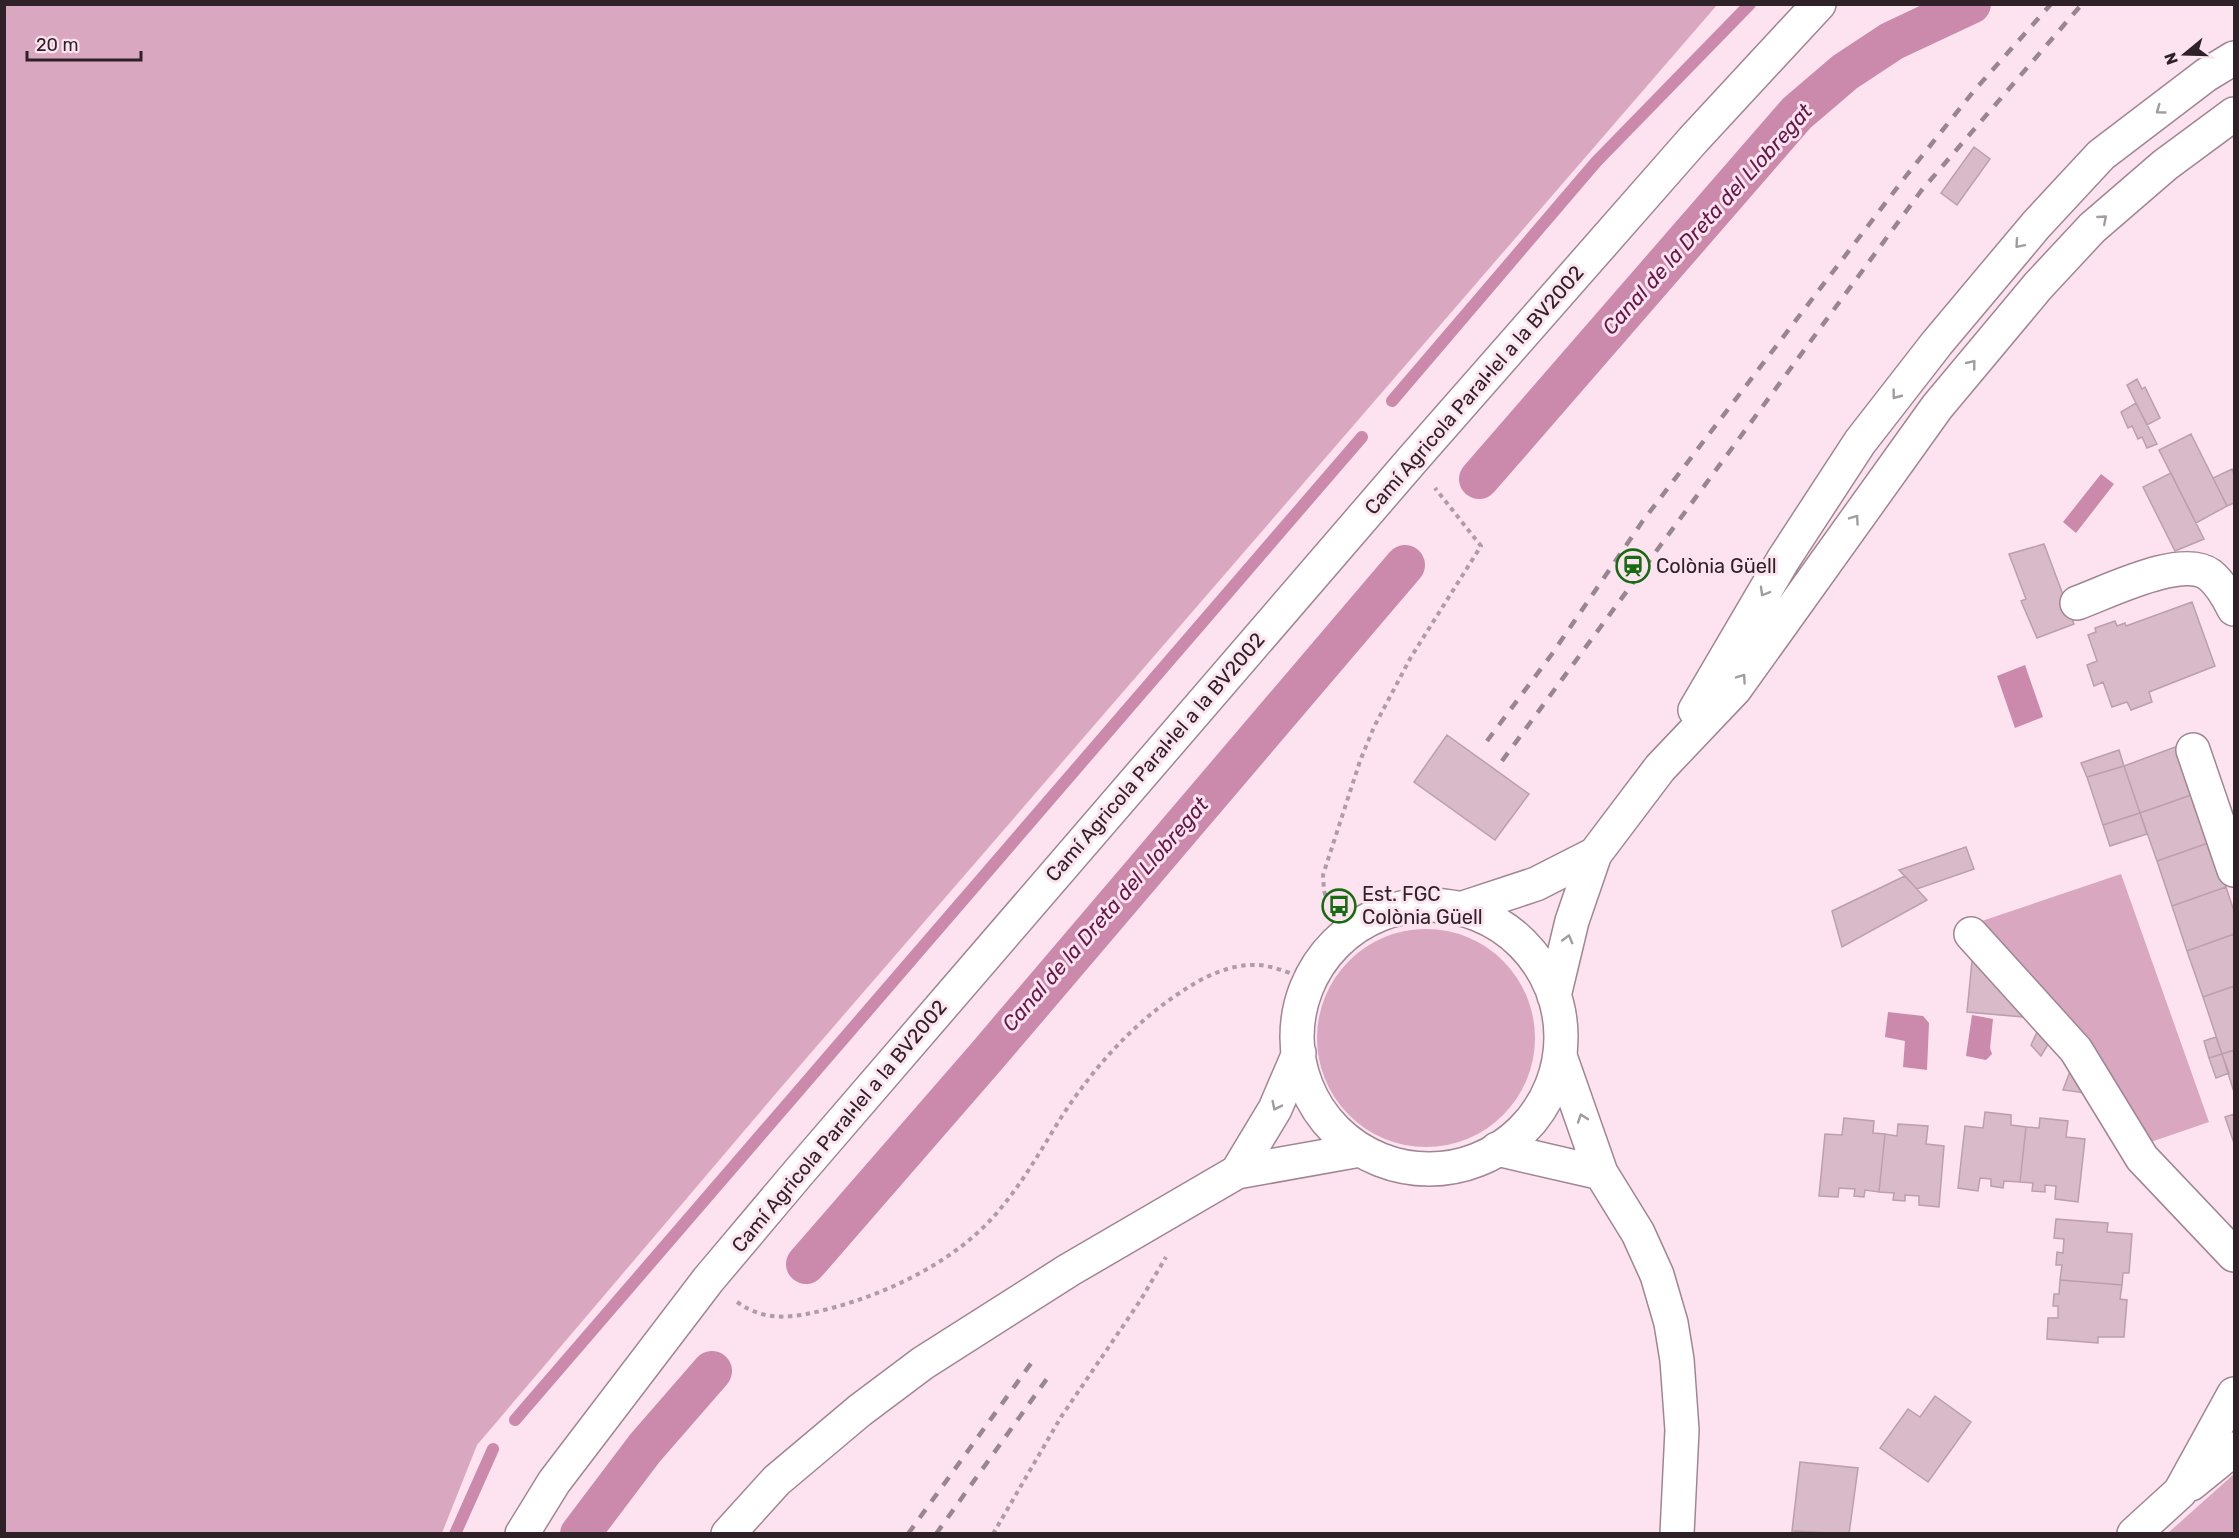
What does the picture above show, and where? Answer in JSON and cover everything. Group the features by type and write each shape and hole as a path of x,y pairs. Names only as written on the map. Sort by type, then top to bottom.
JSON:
{"main road":[{"name":"Camí Agricola Paral·lel a la BV2002","path":"522,1533 554,1482 708,1280 1100,819 1413,459 1693,140 1819,4"},
{"path":"1660,768 1783,560 1860,442 1936,343 2036,225 2102,155 2206,75 2235,58"},
{"path":"1554,996 1572,921 1595,854 1660,768 1735,689 1894,464 2038,286 2100,221 2165,165 2235,114"},
{"path":"2077,603 2175,568 2195,568 2210,575 2235,609"},
{"path":"2193,750 2235,870"},
{"path":"1460,909 1536,884 1595,854"},
{"path":"1414,905 1439,905 1460,909 1483,917 1507,930 1542,969 1554,996 1561,1026 1560,1056 1555,1079 1534,1118 1519,1136 1497,1149 1455,1165 1433,1168 1408,1167 1360,1150 1337,1132 1320,1113 1301,1071 1300,1011 1309,979 1323,957 1340,938 1360,924 1386,912 1414,905"},
{"path":"1971,934 2076,1050 2142,1158 2235,1255"},
{"path":"1237,1172 1275,1109 1299,1053"},
{"path":"1560,1056 1601,1173 1638,1233 1657,1275 1671,1323 1677,1360 1682,1430 1677,1533"},
{"path":"1497,1149 1601,1173"},
{"path":"728,1533 793,1466 859,1411 923,1363 1069,1270 1237,1172 1360,1150"},
{"path":"2180,1492 2235,1394"},
{"path":"2134,1533 2180,1492 2235,1449"}],"path":[{"path":"1340,938 1324,891 1323,875 1360,761 1393,687 1481,546 1413,459"},
{"path":"708,1280 754,1314 791,1317 855,1302 885,1291 945,1257 994,1216 1016,1189 1084,1084 1126,1035 1162,1004 1198,981 1228,968 1257,964 1309,979"},
{"path":"993,1533 1061,1417 1140,1301 1169,1253"}],"shaded area":[{"path":"5,4 1717,5 784,1084 477,1445 442,1533 5,1534"},
{"path":"2101,474 2114,484 2076,533 2063,522"},
{"path":"2025,665 2043,717 2015,728 1997,676"},
{"path":"2121,874 2209,1122 2145,1144 1973,924"},
{"path":"1426,929 1447,931 1468,937 1503,961 1527,996 1533,1017 1535,1038 1533,1059 1527,1080 1503,1115 1468,1139 1447,1145 1426,1147 1405,1145 1384,1139 1349,1115 1325,1080 1319,1059 1317,1038 1319,1017 1325,996 1349,961 1384,937 1405,931"},
{"path":"1888,1012 1923,1016 1929,1023 1927,1070 1903,1067 1905,1041 1885,1037"},
{"path":"1972,1015 1993,1019 1990,1048 1992,1054 1986,1060 1966,1056"},
{"path":"2234,1474 2234,1533 2168,1533"}],"building":[{"path":"1974,147 1990,159 1957,205 1941,193"},
{"path":"2137,379 2142,389 2145,387 2160,418 2147,425 2127,385"},
{"path":"2136,403 2157,444 2147,448 2142,437 2138,439 2132,426 2128,428 2121,412"},
{"path":"2191,434 2227,506 2196,523 2159,450"},
{"path":"2232,469 2234,503 2227,506 2213,478"},
{"path":"2171,473 2204,539 2175,551 2143,487"},
{"path":"2044,544 2074,624 2037,638 2021,601 2026,599 2009,554"},
{"path":"2192,602 2215,666 2149,692 2152,702 2131,710 2127,702 2112,707 2103,682 2094,686 2087,665 2097,661 2088,635 2096,632 2095,628 2115,621 2117,626 2125,623 2126,626"},
{"path":"1447,735 1529,794 1495,840 1414,782"},
{"path":"2178,746 2194,794 2140,813 2124,766"},
{"path":"2119,750 2124,766 2087,777 2081,763"},
{"path":"2124,766 2140,813 2103,825 2087,777"},
{"path":"2194,794 2211,842 2157,861 2140,813"},
{"path":"2140,813 2147,834 2110,846 2103,825"},
{"path":"2211,842 2226,887 2172,906 2157,861"},
{"path":"1966,847 1974,869 1917,889 1899,870"},
{"path":"1905,876 1927,900 1842,947 1832,911"},
{"path":"2226,887 2234,911 2234,934 2187,951 2172,906"},
{"path":"2234,934 2234,986 2203,997 2187,951"},
{"path":"1980,959 2024,1017 1967,1012 1972,961"},
{"path":"2234,986 2234,1050 2222,1054 2203,997"},
{"path":"2039,1028 2050,1041 2041,1056 2031,1045"},
{"path":"2216,1037 2222,1054 2209,1058 2204,1041"},
{"path":"2234,1050 2234,1092 2222,1054"},
{"path":"2222,1054 2229,1073 2216,1078 2209,1058"},
{"path":"2072,1066 2093,1094 2063,1090"},
{"path":"1985,1112 2011,1115 2011,1125 2026,1127 2020,1182 2004,1181 2003,1188 1991,1186 1991,1179 1980,1178 1978,1191 1958,1188 1965,1126 1983,1128"},
{"path":"2234,1114 2234,1143 2225,1117"},
{"path":"1844,1118 1874,1121 1873,1133 1885,1134 1879,1192 1865,1190 1864,1197 1854,1196 1855,1189 1839,1188 1838,1197 1819,1196 1825,1134 1842,1135"},
{"path":"2040,1118 2068,1121 2066,1137 2085,1139 2078,1202 2055,1199 2056,1186 2045,1185 2045,1192 2032,1191 2033,1183 2020,1182 2026,1127 2039,1128"},
{"path":"1898,1124 1928,1126 1926,1144 1944,1146 1939,1207 1919,1205 1919,1196 1905,1195 1905,1201 1893,1200 1894,1193 1879,1192 1885,1134 1897,1136"},
{"path":"2056,1219 2108,1223 2107,1232 2132,1234 2129,1273 2123,1273 2122,1285 2060,1280 2062,1265 2056,1265 2057,1252 2063,1253 2064,1239 2054,1238"},
{"path":"2060,1280 2122,1285 2120,1299 2127,1300 2124,1337 2098,1337 2098,1343 2047,1339 2048,1318 2058,1318 2058,1306 2053,1306 2054,1294 2059,1294"},
{"path":"1935,1396 1971,1422 1928,1482 1880,1448 1908,1409 1920,1417"},
{"path":"1800,1462 1858,1468 1849,1534 1792,1531"}],"waterway":[{"path":"1392,401 1596,162 1750,4"},
{"name":"Canal de la Dreta del Llobregat","path":"1479,479 1797,113 1845,72 1892,41 1971,4"},
{"path":"515,1420 1362,437"},
{"name":"Canal de la Dreta del Llobregat","path":"806,1264 986,1057 1405,565"},
{"name":"Canal de la Dreta del Llobregat","path":"580,1534 645,1448 712,1371"},
{"path":"455,1534 493,1449"}],"railway":[{"path":"1487,741 1552,654 1642,522 1906,176 1973,92 2051,4"},
{"path":"1502,761 1921,191 2082,4"},
{"path":"908,1534 1032,1362"},
{"path":"936,1534 1051,1373"}],"place":[{"name":"Colònia Güell","path":"1633,566"},
{"name":"Est. FGC Colònia Güell","path":"1339,906"}]}
